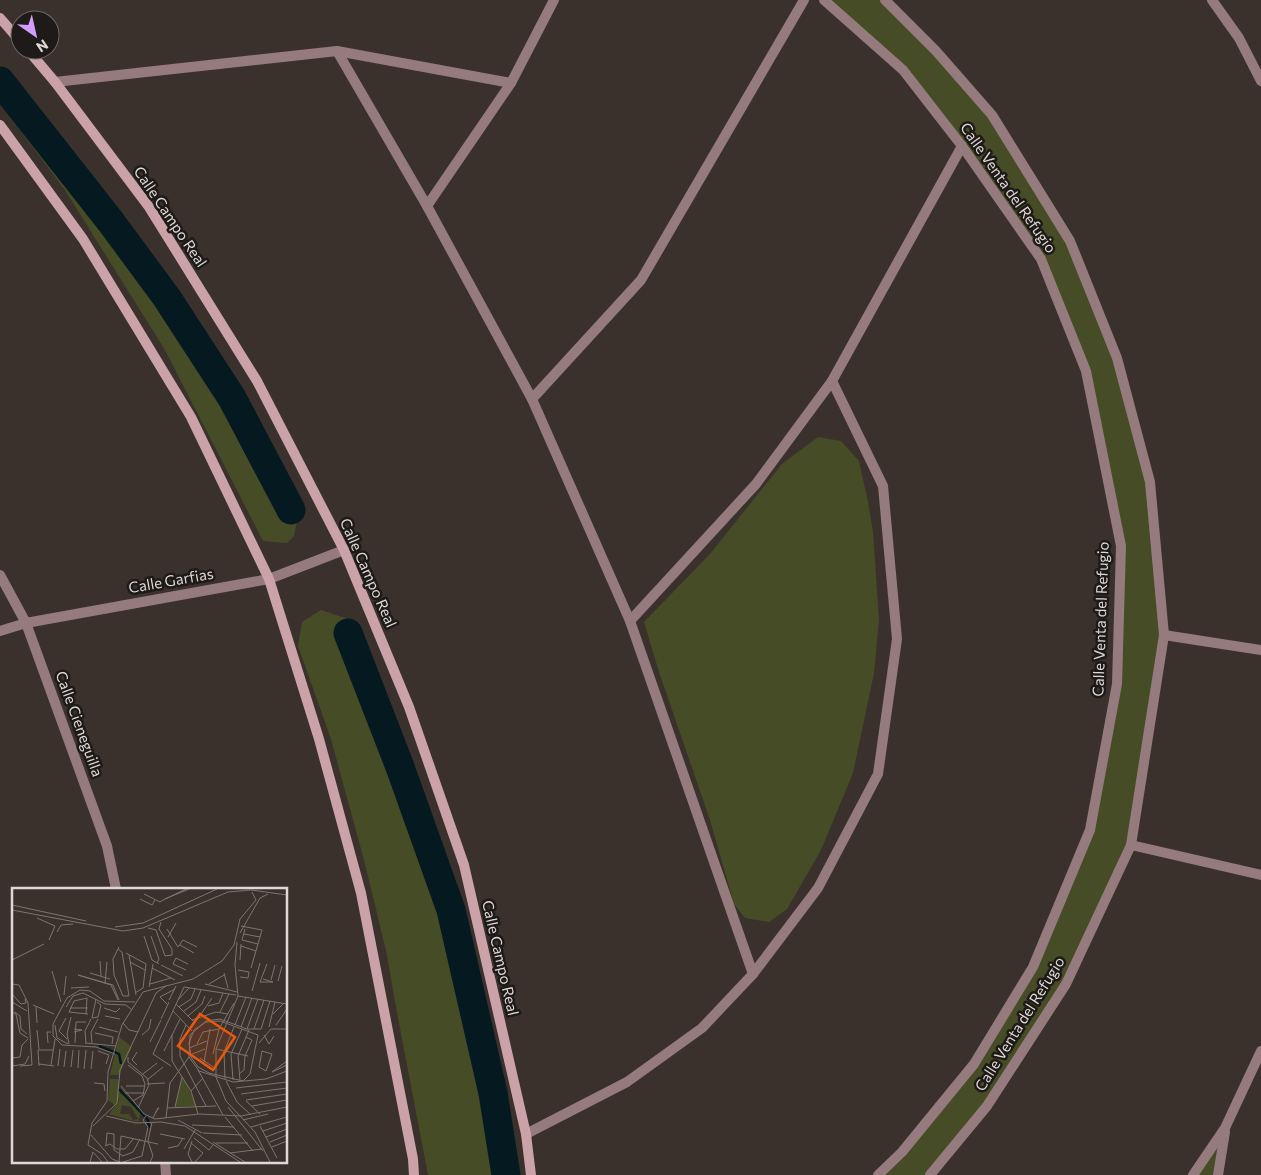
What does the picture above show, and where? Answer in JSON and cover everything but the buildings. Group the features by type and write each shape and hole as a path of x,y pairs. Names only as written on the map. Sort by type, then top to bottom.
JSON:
{"street":[{"path":"427,206 510,82 554,0"},
{"path":"532,399 641,280 804,0"},
{"name":"Calle Venta del Refugio","path":"824,0 903,70 962,146 1041,259 1086,371 1121,546 1117,684 1090,830 1033,967 974,1064 902,1152 878,1175"},
{"name":"Calle Venta del Refugio","path":"885,0 936,51 992,115 1070,241 1117,358 1150,482 1164,635 1131,844 1066,984 987,1106 930,1175"},
{"path":"1212,0 1239,38 1261,81"},
{"path":"0,18 10,30"},
{"path":"55,82 337,51 510,82"},
{"path":"337,51 427,206 532,399 630,622 753,974"},
{"name":"Calle Campo Real","path":"36,60 149,207 257,381 344,550 409,707 464,865 526,1134 532,1175"},
{"path":"0,125 83,239 190,417 268,579 319,739 361,893 413,1159 414,1175"},
{"path":"630,622 756,484 832,381 962,146"},
{"path":"526,1134 627,1082 702,1028 753,974 818,888 878,774 897,639 883,486 832,381"},
{"name":"Calle Garfias","path":"0,631 26,623 268,579 344,550"},
{"name":"Calle Cieneguilla","path":"0,575 26,623 107,846 116,888"},
{"path":"1164,635 1261,650"},
{"path":"1131,844 1261,875"},
{"path":"1193,1175 1226,1128 1261,1051"},
{"path":"1218,1175 1226,1128"},
{"path":"165,1162 166,1175"}],"green space":[{"path":"824,0 885,0 992,115 1070,241 1117,358 1150,482 1164,635 1131,845 1066,984 987,1106 930,1175 878,1175 974,1064 1033,967 1090,830 1117,684 1121,546 1086,371 1041,259 903,70"},
{"path":"0,71 90,177 163,274 237,392 299,510 294,536 287,543 263,541 165,350 65,190 0,104"},
{"path":"818,437 841,441 859,461 873,532 879,620 874,673 853,773 821,850 787,909 769,922 745,918 734,904 710,820 659,672 644,622 710,554 782,464"},
{"path":"321,610 345,618 357,639 378,690 454,910 508,1175 428,1175 387,955 364,860 331,739 298,646 302,622"},
{"path":"1225,1128 1218,1175 1193,1175"}],"waterway":[{"path":"0,81 111,222 167,298 232,398 291,510"},
{"path":"348,633 400,767 451,910 493,1093 506,1175"}]}
